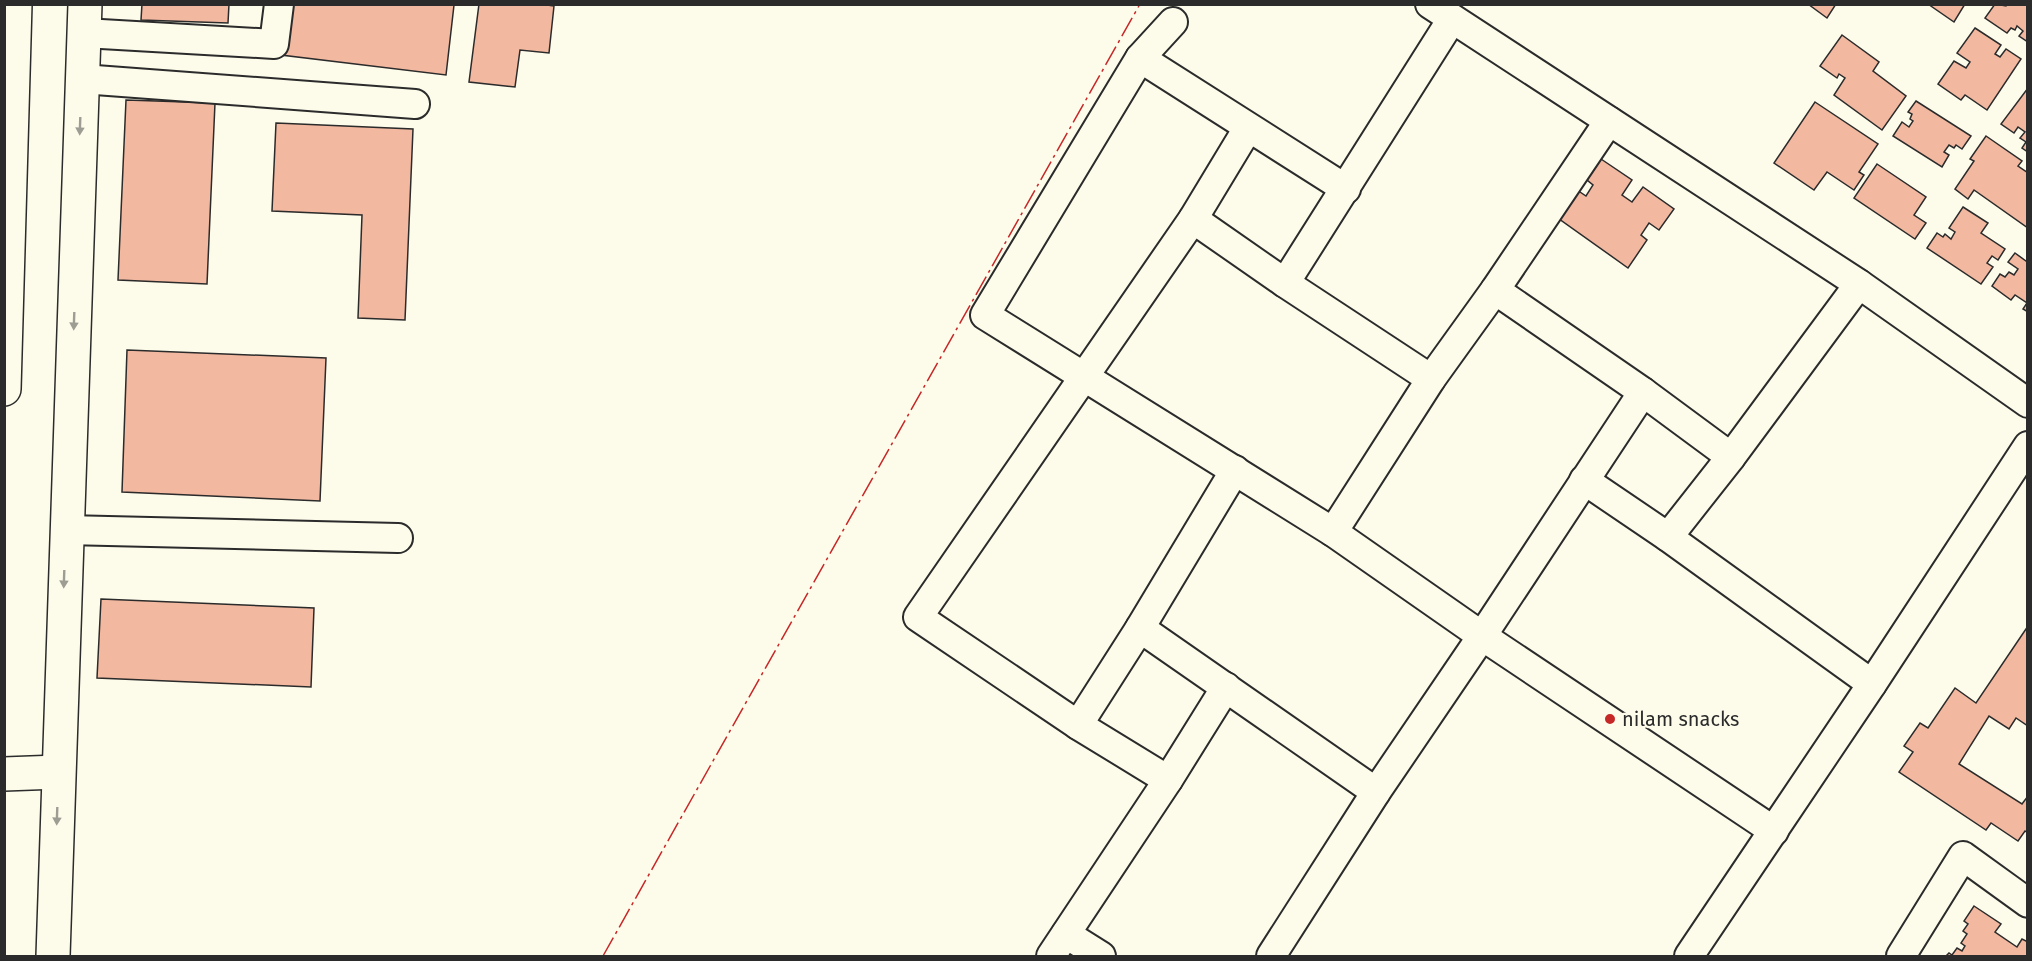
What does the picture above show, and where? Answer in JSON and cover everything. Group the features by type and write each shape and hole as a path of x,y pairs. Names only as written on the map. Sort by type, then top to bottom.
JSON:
{"street":[{"path":"4,389 9,98 15,4"},
{"path":"53,957 84,19 274,44 279,4"},
{"path":"1285,283 1346,189 1441,12 1859,284 2027,403"},
{"path":"1173,22 1140,58 985,315 1333,532 1482,636 1774,831"},
{"path":"1140,58 1346,189"},
{"path":"82,79 415,104"},
{"path":"1333,532 1431,379 1495,290 1609,121"},
{"path":"1168,780 1078,725 918,617 1193,219 1248,128"},
{"path":"1193,219 1431,379"},
{"path":"1668,537 1731,457 1859,284"},
{"path":"1495,290 1643,392 1731,457"},
{"path":"1272,957 1376,792 1643,392"},
{"path":"1689,957 2028,446"},
{"path":"1078,725 1140,628 1235,470"},
{"path":"1584,480 1668,537 1872,684"},
{"path":"66,530 398,538"},
{"path":"1140,628 1376,792"},
{"path":"1101,957 1058,945 1168,780 1226,687"},
{"path":"4,774 58,772"},
{"path":"1901,957 1963,855 2028,903"}],"building":[{"path":"142,4 229,4 228,23 141,20"},
{"path":"287,4 454,5 446,75 281,55"},
{"path":"479,4 554,6 549,53 520,50 515,87 469,82"},
{"path":"1808,4 1836,4 1827,18"},
{"path":"1928,4 1965,4 1954,22"},
{"path":"1995,4 2006,6 2007,4 2028,4 2028,42 2019,36 2023,31 2017,26 2015,30 2011,28 2007,33 1985,18"},
{"path":"1975,28 2001,45 1995,54 2000,57 2006,49 2021,59 1987,110 1965,95 1961,100 1938,84 1954,61 1966,68 1970,62 1957,53"},
{"path":"1842,35 1879,62 1873,71 1906,96 1882,130 1834,95 1845,78 1839,74 1837,78 1820,66"},
{"path":"2028,88 2028,152 2022,148 2026,142 2020,138 2025,132 2018,127 2014,133 2001,124"},
{"path":"126,100 215,103 207,284 118,280"},
{"path":"1916,101 1971,136 1962,149 1956,145 1954,148 1949,145 1944,152 1949,155 1942,167 1893,136 1902,122 1909,127 1913,121 1910,119 1912,114 1908,112"},
{"path":"1815,102 1878,144 1859,172 1864,175 1854,190 1827,172 1814,190 1774,163"},
{"path":"276,123 413,129 405,320 358,318 362,215 272,211"},
{"path":"1986,136 2022,161 2018,166 2028,173 2028,228 1974,190 1968,199 1955,189 1974,161 1970,159"},
{"path":"1601,159 1632,180 1622,195 1632,202 1643,187 1674,209 1659,230 1649,223 1641,235 1647,240 1628,268 1555,216 1574,188 1586,196 1593,185 1587,180"},
{"path":"1877,164 1926,197 1914,215 1926,223 1915,239 1854,198"},
{"path":"1963,207 1988,223 1981,233 2005,249 1998,260 1992,256 1987,263 1993,267 1981,284 1927,248 1937,233 1943,237 1945,234 1951,239 1955,232 1949,228"},
{"path":"2015,253 2026,261 2028,259 2028,312 2023,309 2027,303 2015,295 2011,300 1992,286 2000,274 2005,277 2009,272 2014,275 2018,269 2008,262"},
{"path":"127,350 326,358 320,501 122,492"},
{"path":"101,599 314,608 311,687 97,678"},
{"path":"2028,626 2028,726 2016,718 2009,729 1989,716 1959,764 2022,804 2028,796 2028,833 2025,831 2018,841 1991,823 1986,830 1899,772 1913,752 1904,746 1920,723 1928,728 1955,688 1976,703"},
{"path":"1974,906 2001,924 1995,932 2017,947 2022,939 2028,942 2028,956 1946,956 1949,953 1952,955 1957,948 1962,951 1965,946 1961,943 1967,934 1963,931 1968,924 1964,921"}],"power":[{"path":"603,956 1140,4"}],"place":[{"name":"nilam snacks","path":"1610,719"}]}
